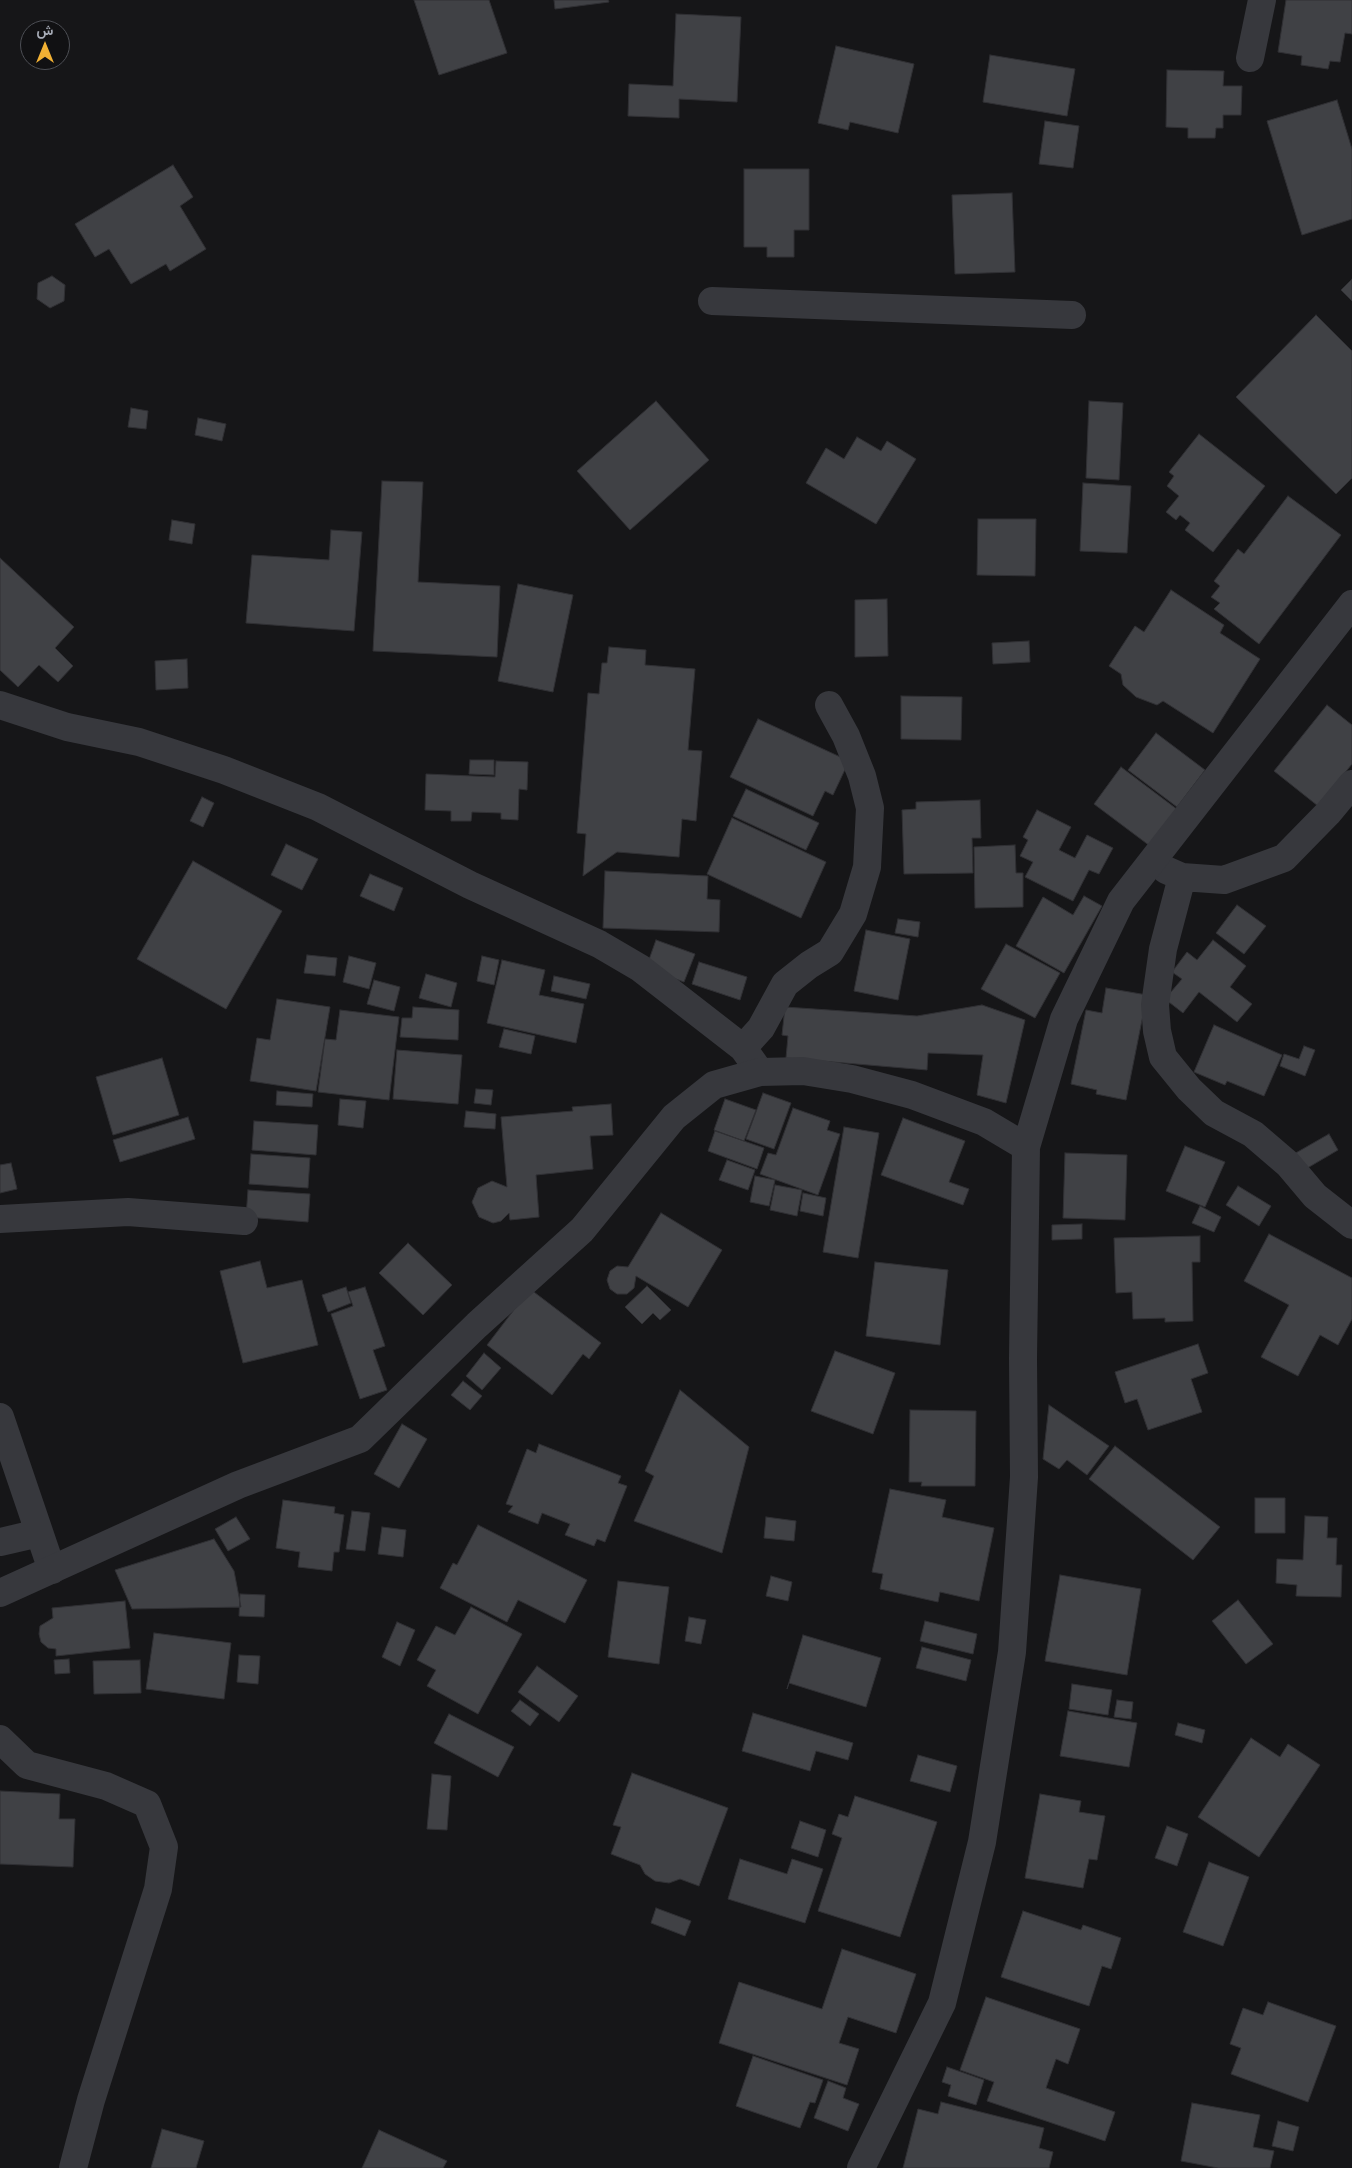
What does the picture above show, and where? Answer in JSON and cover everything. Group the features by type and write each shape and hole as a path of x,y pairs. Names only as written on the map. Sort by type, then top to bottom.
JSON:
{"street":[{"path":"1250,58 1262,0"},
{"path":"712,301 1072,315"},
{"path":"861,2168 942,2003 982,1842 1012,1652 1024,1477 1022,1358 1026,1147 1064,1019 1120,901 1352,604"},
{"path":"0,705 67,728 139,742 224,770 318,807 470,885 599,944 640,968 742,1048 760,1072"},
{"path":"742,1048 761,1028 785,984 808,965 830,952 853,914 867,867 870,808 862,776 846,736 829,706"},
{"path":"1152,862 1182,877 1224,880 1284,858 1328,813 1352,784"},
{"path":"1182,877 1163,949 1155,1005 1157,1030 1163,1057 1189,1089 1214,1113 1254,1134 1288,1164 1315,1196 1352,1225"},
{"path":"0,1593 238,1485 360,1439 477,1325 582,1230 674,1117 714,1085 760,1072 803,1071 852,1079 912,1095 984,1122 1026,1147"},
{"path":"0,1219 128,1212 244,1221"},
{"path":"0,1417 52,1570"},
{"path":"0,1542 39,1533"},
{"path":"0,1739 27,1765 106,1786 147,1804 164,1846 158,1889 91,2100 73,2168"}],"building":[{"path":"414,0 489,0 507,53 439,75"},
{"path":"554,0 608,0 609,2 555,9"},
{"path":"1286,0 1352,0 1352,34 1345,33 1340,62 1330,61 1328,69 1301,65 1302,56 1278,52"},
{"path":"676,14 741,17 737,102 679,99 679,118 628,116 629,84 673,86"},
{"path":"836,46 914,64 898,133 850,122 848,130 818,123"},
{"path":"990,55 1075,69 1067,116 983,102"},
{"path":"1167,70 1224,71 1223,86 1242,86 1241,115 1223,115 1223,128 1216,128 1215,138 1188,138 1188,128 1166,127"},
{"path":"1337,100 1352,149 1352,219 1302,235 1267,121"},
{"path":"1045,121 1079,126 1073,168 1039,164"},
{"path":"173,165 193,197 180,206 206,249 170,271 166,264 131,284 109,249 95,257 75,224"},
{"path":"744,169 809,169 809,230 794,230 794,257 767,257 767,247 744,247"},
{"path":"1012,193 1015,272 955,274 952,195"},
{"path":"52,276 65,285 64,301 50,308 37,299 38,283"},
{"path":"1352,279 1352,301 1341,290"},
{"path":"1316,315 1352,351 1352,478 1336,494 1236,397"},
{"path":"656,401 709,460 630,530 577,471"},
{"path":"1089,401 1123,403 1119,480 1086,478"},
{"path":"131,408 148,411 146,429 128,427"},
{"path":"198,418 226,424 222,441 195,435"},
{"path":"1199,434 1265,486 1213,552 1185,530 1190,523 1180,515 1176,520 1166,512 1179,496 1167,486 1174,476 1169,472"},
{"path":"857,437 881,451 887,441 916,459 876,524 806,483 826,448 844,459"},
{"path":"382,481 423,482 418,582 500,586 497,657 373,651"},
{"path":"1083,483 1131,486 1127,553 1080,551"},
{"path":"1288,496 1341,535 1259,644 1214,609 1220,603 1211,597 1220,586 1214,581 1238,549 1244,554"},
{"path":"978,519 1036,519 1035,576 977,575"},
{"path":"172,520 195,524 192,544 169,540"},
{"path":"331,530 362,532 354,631 246,623 252,555 329,560"},
{"path":"0,558 74,627 55,648 73,666 58,682 39,665 18,687 0,670"},
{"path":"518,584 573,595 553,692 498,681"},
{"path":"1171,590 1224,625 1220,633 1260,659 1213,733 1163,701 1157,705 1136,697 1123,685 1121,674 1109,666 1135,626 1144,632"},
{"path":"887,599 888,656 855,657 855,600"},
{"path":"1029,641 1030,662 993,664 992,643"},
{"path":"609,647 646,650 645,665 695,669 688,750 702,751 696,821 682,819 679,857 617,852 583,876 586,834 577,833 588,693 599,694 602,663 607,663"},
{"path":"187,659 188,688 156,690 155,661"},
{"path":"901,696 962,697 961,740 901,739"},
{"path":"1327,705 1352,725 1352,764 1318,806 1274,771"},
{"path":"758,719 849,761 833,795 825,791 813,816 730,777"},
{"path":"1156,733 1205,770 1177,807 1128,770"},
{"path":"470,760 494,760 494,775 469,774"},
{"path":"496,761 528,762 527,790 519,789 518,820 501,819 501,813 472,812 471,821 451,821 451,811 425,810 426,774 495,777"},
{"path":"1121,767 1178,810 1150,846 1094,804"},
{"path":"746,789 819,823 806,850 733,816"},
{"path":"202,797 214,803 203,827 190,821"},
{"path":"980,800 981,838 972,838 973,873 904,874 902,810 916,809 916,802"},
{"path":"1037,810 1071,827 1059,850 1075,858 1087,835 1113,848 1099,874 1089,870 1073,901 1025,877 1033,862 1020,856 1028,840 1023,837"},
{"path":"732,818 826,862 801,918 707,874"},
{"path":"286,844 318,859 302,890 271,875"},
{"path":"1015,845 1016,873 1023,873 1023,907 975,908 974,847"},
{"path":"193,861 282,911 226,1009 137,959"},
{"path":"605,871 708,876 707,899 720,900 719,932 603,928"},
{"path":"370,874 403,888 394,911 360,896"},
{"path":"1084,896 1102,906 1064,973 1016,946 1043,897 1073,915"},
{"path":"1237,905 1266,926 1244,954 1216,933"},
{"path":"898,919 920,922 918,937 895,933"},
{"path":"866,930 910,939 898,1000 854,991"},
{"path":"656,940 695,954 684,982 646,968"},
{"path":"1213,940 1246,966 1230,987 1252,1004 1237,1022 1199,992 1183,1013 1165,999 1182,979 1172,972 1187,952 1197,960"},
{"path":"1006,944 1060,973 1035,1018 981,989"},
{"path":"307,955 337,958 335,976 304,973"},
{"path":"349,956 376,963 369,989 343,982"},
{"path":"482,956 499,960 494,985 477,981"},
{"path":"502,960 545,970 539,995 584,1004 576,1043 487,1023"},
{"path":"699,962 747,977 740,1000 692,984"},
{"path":"426,974 457,983 451,1007 419,998"},
{"path":"554,976 590,984 586,999 551,991"},
{"path":"374,980 400,987 394,1011 367,1004"},
{"path":"1106,988 1147,995 1126,1100 1096,1094 1097,1090 1071,1084 1086,1010 1102,1013"},
{"path":"277,999 330,1007 316,1091 250,1081 257,1038 270,1040"},
{"path":"982,1005 1025,1020 1006,1103 977,1095 983,1055 928,1053 927,1070 786,1058 788,1036 782,1035 785,1007 917,1016"},
{"path":"413,1007 459,1010 458,1040 400,1037 402,1018 412,1018"},
{"path":"340,1010 399,1017 389,1100 318,1092 325,1039 336,1040"},
{"path":"1214,1025 1282,1055 1264,1096 1227,1081 1225,1085 1194,1072"},
{"path":"504,1029 535,1036 531,1054 499,1047"},
{"path":"1304,1046 1315,1050 1305,1076 1280,1066 1284,1054 1299,1059"},
{"path":"397,1050 462,1055 458,1104 393,1099"},
{"path":"162,1058 179,1115 113,1135 96,1077"},
{"path":"476,1089 493,1090 491,1105 474,1103"},
{"path":"277,1091 313,1094 312,1107 276,1105"},
{"path":"763,1093 791,1103 774,1149 746,1139"},
{"path":"340,1099 366,1101 363,1128 338,1125"},
{"path":"725,1099 756,1110 744,1141 714,1130"},
{"path":"611,1104 613,1135 590,1136 593,1169 536,1175 539,1217 510,1220 509,1213 501,1221 493,1223 479,1217 472,1202 478,1188 492,1181 507,1187 501,1117 573,1111 572,1107"},
{"path":"793,1108 830,1121 827,1130 840,1134 818,1195 760,1174 768,1153 776,1155"},
{"path":"466,1111 496,1114 495,1129 464,1127"},
{"path":"188,1117 195,1139 120,1162 113,1140"},
{"path":"903,1118 965,1141 949,1182 969,1189 963,1205 881,1175"},
{"path":"254,1121 318,1125 316,1155 252,1150"},
{"path":"844,1127 879,1133 858,1258 823,1252"},
{"path":"715,1131 764,1148 757,1169 708,1151"},
{"path":"1329,1134 1338,1150 1304,1170 1294,1154"},
{"path":"1185,1146 1225,1162 1205,1207 1166,1191"},
{"path":"1065,1153 1127,1155 1125,1220 1063,1218"},
{"path":"251,1154 310,1158 308,1188 249,1184"},
{"path":"727,1160 755,1170 748,1190 719,1180"},
{"path":"11,1163 17,1189 0,1193 0,1165"},
{"path":"755,1176 775,1180 769,1206 750,1202"},
{"path":"775,1185 802,1190 797,1216 770,1210"},
{"path":"1238,1186 1271,1206 1259,1226 1226,1205"},
{"path":"248,1190 310,1194 308,1222 246,1217"},
{"path":"803,1193 826,1198 823,1216 800,1211"},
{"path":"1200,1206 1221,1217 1214,1232 1192,1223"},
{"path":"661,1213 722,1250 688,1307 636,1276 634,1288 627,1294 617,1294 610,1289 607,1280 610,1271 617,1266 628,1267"},
{"path":"1082,1224 1082,1239 1052,1240 1052,1225"},
{"path":"1269,1234 1352,1278 1352,1319 1338,1345 1320,1335 1298,1376 1261,1357 1289,1305 1244,1281"},
{"path":"1200,1236 1200,1262 1192,1262 1193,1321 1165,1322 1165,1318 1133,1319 1132,1292 1116,1293 1114,1238"},
{"path":"408,1243 452,1285 423,1315 379,1273"},
{"path":"260,1261 267,1288 302,1280 318,1345 243,1363 220,1271"},
{"path":"875,1262 948,1270 940,1345 866,1336"},
{"path":"647,1286 671,1310 660,1320 653,1313 642,1324 625,1307"},
{"path":"346,1287 351,1303 328,1312 322,1295"},
{"path":"365,1287 385,1346 373,1350 387,1390 360,1399 331,1314 353,1306 348,1292"},
{"path":"530,1289 601,1343 589,1359 583,1354 552,1395 487,1345"},
{"path":"1198,1344 1208,1373 1191,1379 1202,1412 1148,1430 1137,1399 1125,1403 1115,1372"},
{"path":"835,1351 895,1373 873,1434 811,1411"},
{"path":"484,1353 501,1368 482,1390 466,1376"},
{"path":"463,1381 482,1396 470,1410 451,1395"},
{"path":"680,1390 749,1447 722,1553 634,1521 654,1476 645,1471"},
{"path":"1049,1405 1109,1446 1087,1475 1067,1460 1059,1469 1043,1459"},
{"path":"910,1410 976,1411 975,1486 921,1486 922,1482 909,1482"},
{"path":"402,1424 427,1439 399,1488 374,1474"},
{"path":"539,1444 621,1476 618,1483 627,1486 605,1542 597,1539 594,1546 565,1535 570,1524 542,1513 538,1524 508,1512 513,1506 506,1504 527,1449 536,1453"},
{"path":"1115,1446 1220,1527 1193,1560 1089,1479"},
{"path":"890,1489 946,1500 942,1517 994,1528 979,1601 940,1592 938,1602 880,1589 883,1574 872,1572"},
{"path":"1255,1498 1285,1498 1285,1533 1255,1533"},
{"path":"283,1500 335,1507 334,1513 344,1515 339,1552 334,1552 332,1571 298,1567 300,1552 276,1548"},
{"path":"352,1511 370,1513 365,1551 346,1549"},
{"path":"1305,1516 1328,1517 1327,1538 1337,1538 1336,1565 1342,1565 1341,1597 1296,1596 1297,1585 1276,1583 1277,1559 1303,1560"},
{"path":"236,1517 250,1539 228,1551 215,1529"},
{"path":"766,1517 796,1521 794,1541 764,1538"},
{"path":"478,1525 587,1580 565,1623 518,1600 507,1622 440,1588 453,1563 457,1565"},
{"path":"382,1527 406,1530 403,1557 378,1554"},
{"path":"214,1539 234,1571 241,1607 132,1609 115,1570"},
{"path":"1060,1575 1141,1589 1127,1675 1045,1661"},
{"path":"771,1576 792,1582 788,1601 766,1596"},
{"path":"618,1581 669,1587 659,1664 608,1657"},
{"path":"240,1594 265,1595 264,1617 239,1616"},
{"path":"1238,1600 1273,1644 1246,1664 1212,1621"},
{"path":"125,1601 130,1648 56,1656 56,1649 48,1648 41,1642 40,1626 53,1618 52,1608"},
{"path":"471,1607 522,1634 478,1714 427,1686 436,1670 417,1660 436,1626 455,1635"},
{"path":"689,1617 706,1620 701,1644 685,1641"},
{"path":"925,1621 977,1634 973,1654 920,1641"},
{"path":"397,1622 415,1630 400,1666 382,1657"},
{"path":"154,1633 231,1643 224,1699 146,1689"},
{"path":"803,1635 881,1658 866,1707 789,1683 787,1689"},
{"path":"922,1647 971,1660 966,1681 916,1668"},
{"path":"239,1655 260,1656 258,1684 237,1682"},
{"path":"69,1659 70,1673 55,1674 54,1660"},
{"path":"140,1660 141,1693 94,1694 93,1661"},
{"path":"537,1666 578,1696 559,1722 518,1692"},
{"path":"1072,1684 1112,1690 1108,1715 1069,1709"},
{"path":"520,1700 539,1714 530,1726 511,1711"},
{"path":"1117,1700 1133,1702 1131,1719 1114,1717"},
{"path":"1068,1711 1137,1723 1129,1767 1060,1756"},
{"path":"753,1713 853,1743 848,1760 816,1751 810,1771 742,1751"},
{"path":"449,1714 514,1747 498,1777 434,1743"},
{"path":"1178,1723 1205,1730 1202,1743 1175,1735"},
{"path":"1251,1738 1280,1757 1288,1744 1320,1765 1259,1857 1198,1817"},
{"path":"918,1755 957,1766 950,1792 910,1781"},
{"path":"632,1773 728,1808 699,1886 680,1879 669,1883 655,1881 645,1874 640,1865 611,1854 621,1827 613,1825"},
{"path":"432,1774 451,1776 447,1830 427,1829"},
{"path":"0,1791 60,1794 59,1819 75,1819 73,1867 0,1864"},
{"path":"1040,1794 1081,1801 1079,1812 1105,1816 1097,1860 1089,1859 1083,1888 1025,1878"},
{"path":"855,1796 937,1822 900,1937 818,1911 842,1838 832,1834 839,1814 848,1817"},
{"path":"800,1821 826,1830 818,1857 791,1848"},
{"path":"1167,1826 1188,1834 1177,1866 1155,1858"},
{"path":"740,1859 787,1874 792,1859 823,1869 805,1923 728,1899"},
{"path":"1209,1862 1249,1877 1223,1946 1183,1932"},
{"path":"656,1908 691,1921 685,1936 651,1923"},
{"path":"1023,1911 1081,1930 1083,1925 1121,1938 1111,1969 1102,1966 1089,2006 1001,1977"},
{"path":"842,1949 916,1974 896,2033 848,2017 839,2043 859,2049 847,2085 719,2043 739,1982 822,2009"},
{"path":"986,1997 1080,2029 1068,2064 1056,2059 1046,2088 1115,2112 1105,2141 987,2101 994,2082 960,2070"},
{"path":"1268,2002 1336,2026 1308,2102 1231,2074 1241,2048 1230,2044 1243,2008 1263,2015"},
{"path":"753,2056 823,2080 815,2103 810,2102 800,2128 736,2106"},
{"path":"947,2067 984,2080 976,2105 948,2096 951,2085 942,2082"},
{"path":"828,2081 846,2088 843,2098 859,2104 848,2131 814,2118"},
{"path":"941,2102 1044,2128 1039,2148 1053,2152 1049,2168 903,2168 918,2109 938,2114"},
{"path":"1192,2103 1260,2115 1253,2147 1274,2151 1270,2168 1218,2168 1181,2161"},
{"path":"1278,2121 1299,2127 1293,2151 1272,2146"},
{"path":"162,2129 204,2141 196,2168 151,2168"},
{"path":"379,2130 447,2161 443,2168 362,2168"}]}
